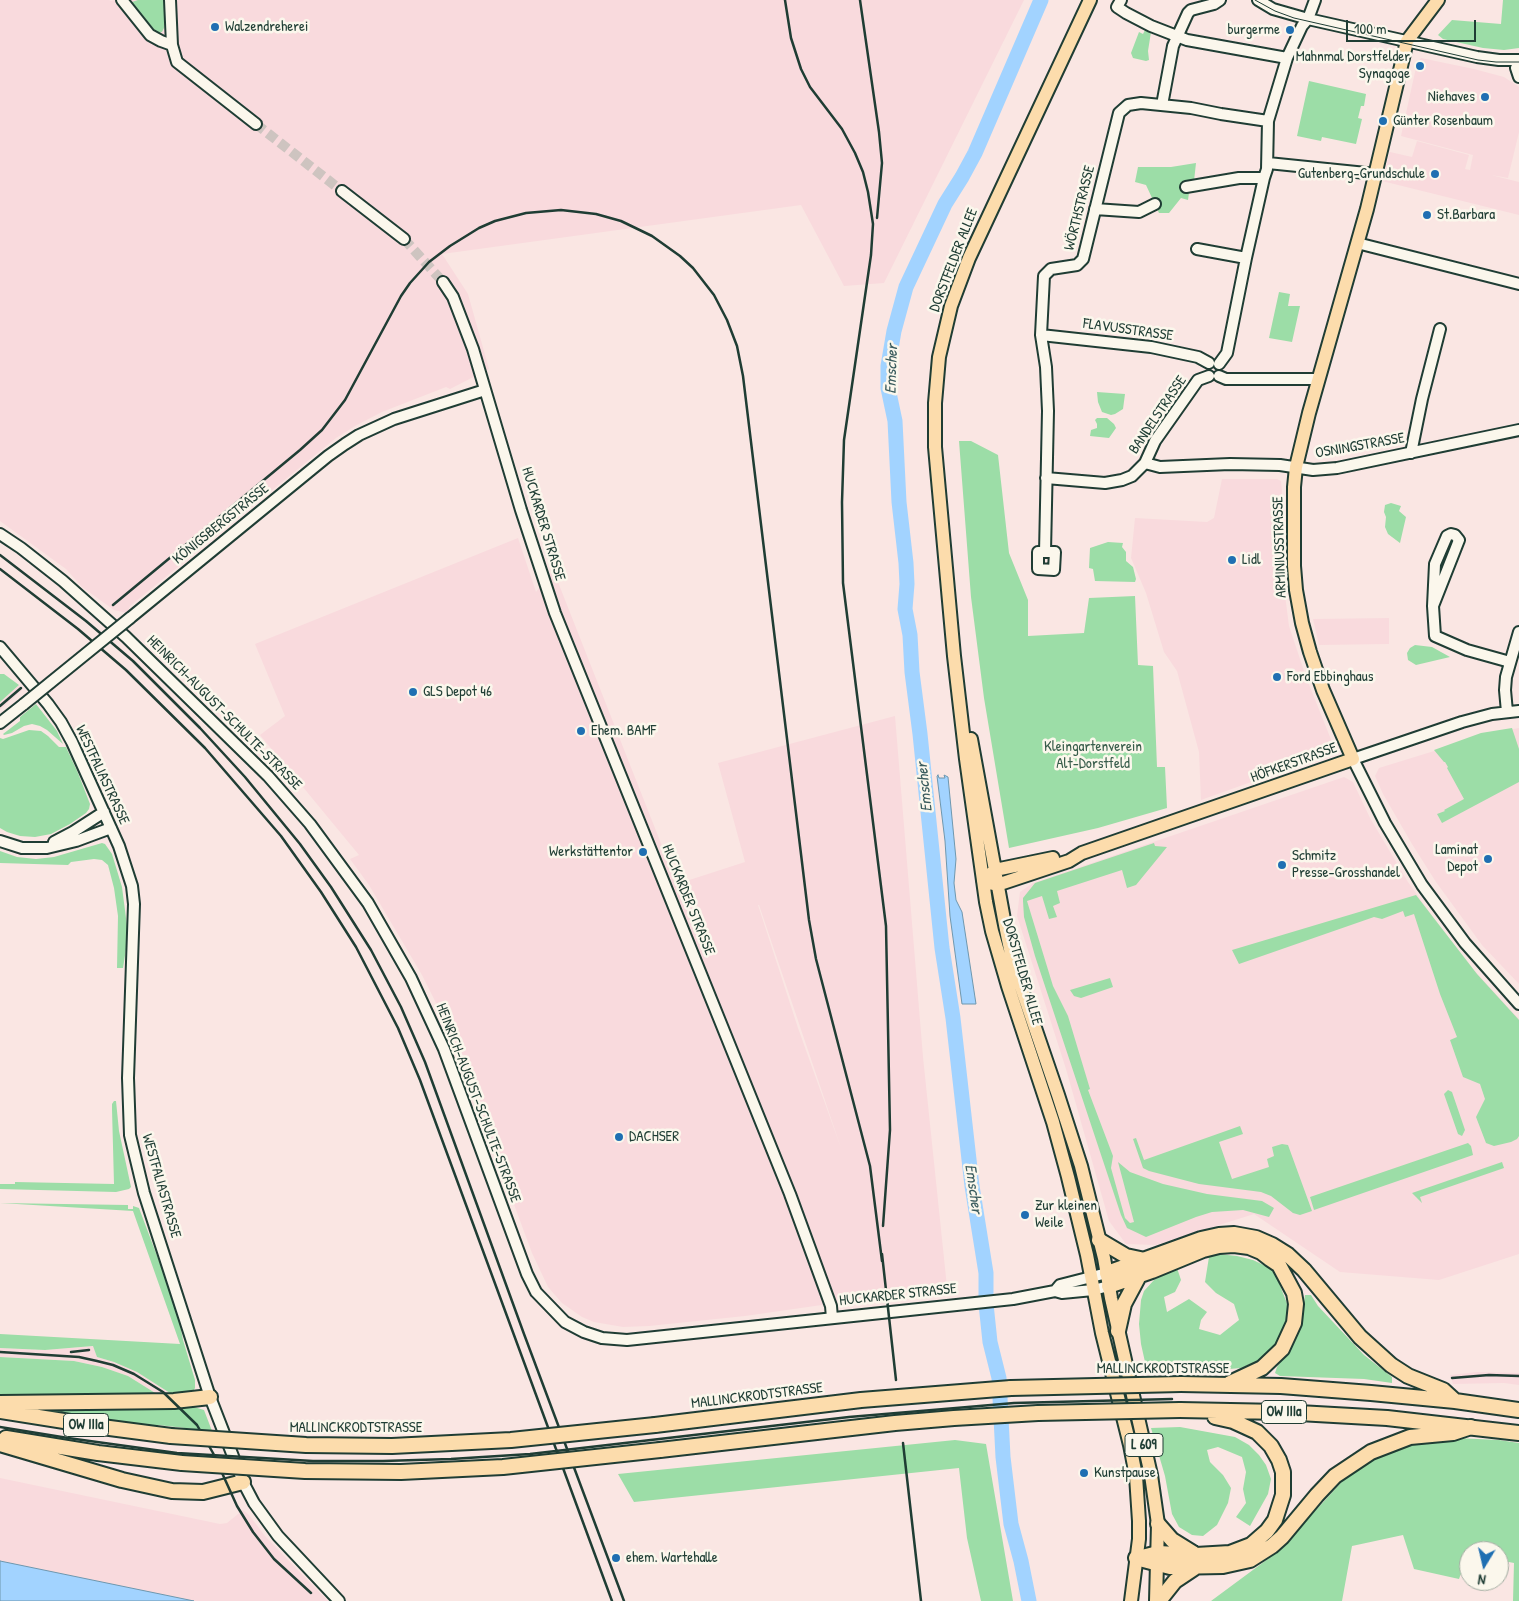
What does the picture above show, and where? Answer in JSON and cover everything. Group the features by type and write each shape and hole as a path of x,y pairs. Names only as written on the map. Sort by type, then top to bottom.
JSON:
{"highway":[{"path":"1108,1279 1146,1260 1201,1239 1234,1234 1256,1238 1288,1255 1304,1270 1360,1337 1379,1355 1408,1376 1443,1390 1455,1401"},
{"path":"1099,1240 1126,1256 1146,1260"},
{"path":"1108,1279 1139,1276 1203,1250 1234,1245 1249,1247 1279,1265 1294,1293 1296,1304 1294,1323 1288,1338 1282,1349 1262,1368 1228,1384"},
{"path":"1118,1331 1124,1304 1139,1276"},
{"name":"MALLINCKRODTSTRASSE","path":"0,1411 102,1428 171,1436 262,1444 392,1446 511,1440 861,1400 1020,1388 1181,1384 1290,1386 1455,1401 1519,1410"},
{"path":"0,1403 174,1401 210,1397"},
{"path":"0,1437 106,1454 182,1463 297,1471 401,1472 503,1467 954,1418 1038,1413 1180,1410 1233,1421 1257,1432 1271,1446 1279,1460 1284,1485 1275,1520 1259,1539 1242,1550 1170,1567 1157,1559 1136,1558"},
{"name":"OW IIIa","path":"1180,1410 1281,1412 1388,1418 1471,1427"},
{"path":"1158,1524 1172,1540 1196,1561 1223,1566 1241,1563 1261,1554 1282,1537 1335,1476 1371,1452 1410,1437 1454,1433 1471,1427 1519,1433"},
{"path":"0,1444 122,1480 172,1491 203,1492 243,1482"},
{"path":"1157,1601 1174,1581 1196,1561"}],"main road":[{"name":"DORSTFELDER ALLEE","path":"1090,0 969,258 951,306 939,357 934,403 935,448 954,656 983,881 992,931 1068,1177 1093,1290"},
{"name":"DORSTFELDER ALLEE","path":"1071,42 1098,0"},
{"path":"1407,41 1438,0"},
{"name":"ARMINIUSSTRASSE","path":"1353,759 1318,677 1299,607 1293,546 1293,498 1296,467 1376,174 1407,41"},
{"name":"DORSTFELDER ALLEE","path":"954,656 976,760 1004,925 1019,981 1070,1130 1108,1279"},
{"name":"HÖFKERSTRASSE","path":"997,885 1069,861 1082,853 1353,759"},
{"name":"HÖFKERSTRASSE","path":"983,881 995,870 1069,853 1082,853"},
{"path":"983,881 997,885"},
{"name":"L 609","path":"1108,1279 1151,1475 1158,1524 1157,1601"},
{"name":"L 609","path":"1093,1290 1136,1476 1139,1521 1131,1601"}],"street":[{"path":"122,0 150,35 172,45"},
{"path":"170,0 172,45 177,62 256,124"},
{"path":"1162,105 1173,46 1189,11 1214,4 1220,0"},
{"path":"1258,0 1274,9 1308,19 1487,59 1519,61 1516,68 1519,77"},
{"path":"1214,376 1222,370 1214,364 1227,353 1268,163 1268,121 1287,58 1302,26 1308,19 1314,0"},
{"path":"1119,4 1138,20 1177,37 1216,46 1287,58"},
{"name":"WÖRTHSTRASSE","path":"1045,552 1048,411 1046,367 1041,335 1044,274 1051,269 1072,266 1082,261 1119,113 1130,104 1162,105 1268,121"},
{"path":"1268,163 1376,174"},
{"path":"1186,187 1239,178 1264,178"},
{"path":"342,191 404,239"},
{"path":"1096,209 1139,212 1155,204"},
{"path":"1357,243 1519,284"},
{"path":"1197,249 1246,258"},
{"name":"HUCKARDER STRASSE","path":"443,282 453,297 463,319 548,594 790,1194 831,1306 832,1318 974,1304 1055,1291 1062,1293 1093,1290 1108,1279"},
{"path":"1411,453 1422,398 1440,328"},
{"name":"FLAVUSSTRASSE","path":"1041,335 1151,347 1198,356 1214,364"},
{"path":"1214,376 1226,380 1319,379"},
{"name":"BANDELSTRASSE","path":"1046,478 1105,483 1132,476 1145,463 1155,441 1198,380 1214,376"},
{"name":"KÖNIGSBERGSTRASSE","path":"0,724 345,444 359,435 394,419 485,390"},
{"name":"OSNINGSTRASSE","path":"1145,463 1160,467 1230,464 1280,465 1313,470 1337,468 1519,430"},
{"name":"HEINRICH-AUGUST-SCHULTE-STRASSE","path":"0,534 63,581 120,631 268,776 310,824 368,903 426,1009 456,1080 527,1274 536,1292 565,1322 584,1332 602,1338 627,1340 832,1318"},
{"path":"1434,606 1459,540 1455,535 1450,534 1447,536 1435,564 1434,606 1435,636 1467,650 1510,662"},
{"path":"1507,712 1506,677 1519,632"},
{"name":"WESTFALIASTRASSE","path":"0,647 61,722 111,828 132,886 134,904 128,1078 130,1135 144,1193 210,1397 243,1482 267,1523 339,1601"},
{"name":"HÖFKERSTRASSE","path":"1353,759 1462,722 1519,711"},
{"name":"ARMINIUSSTRASSE","path":"1353,759 1385,823 1422,885 1465,943 1519,1004"},
{"path":"34,849 64,838 104,812"},
{"path":"0,841 22,848 34,849 60,846 111,828"},
{"name":"HUCKARDER STRASSE","path":"1055,1291 1060,1285 1091,1276 1108,1279"}],"shaded area":[{"path":"0,0 1024,0 884,283 844,286 801,205 442,254 468,294 489,369 450,389 446,387 382,412 336,438 130,606 127,613 114,610 82,587 66,569 0,521"},
{"path":"1421,58 1504,77 1519,87 1519,132 1508,178 1491,175 1519,182 1519,215 1382,181 1390,152 1412,157 1417,141 1469,155 1465,169 1470,170 1473,155 1401,136 1417,63"},
{"path":"1222,479 1277,479 1281,481 1282,572 1289,626 1332,746 1326,753 1201,800 1199,752 1177,671 1164,652 1146,593 1131,558 1135,518 1207,522 1214,518"},
{"path":"518,538 536,592 551,573 554,572 677,884 745,862 718,763 895,716 923,1057 947,1287 745,1316 649,1326 623,1327 594,1322 582,1317 562,1303 548,1287 532,1253 442,1015 422,975 369,885 350,859 359,855 260,735 285,716 255,644","holes":["759,905 841,1148 798,1028"]},
{"path":"1389,618 1389,644 1319,645 1313,619"},
{"path":"19,685 22,690 0,710 0,702"},
{"path":"1519,728 1519,984 1482,945 1436,882 1383,794 1375,776 1379,768 1496,732"},
{"path":"1344,777 1353,782 1370,818 1408,882 1438,924 1474,970 1519,1019 1519,1254 1439,1280 1340,1272 1254,1214 1156,1245 1126,1244 1109,1221 1066,1069 1017,916 1020,892 1033,883"},
{"path":"94,1346 97,1357 137,1372 173,1395 160,1396 128,1376 102,1367 74,1361 0,1357 0,1348 45,1350"},
{"path":"1477,1372 1519,1373 1519,1385 1504,1383 1453,1384 1450,1375"},
{"path":"0,1478 220,1524 227,1523 243,1510 265,1536 328,1601 0,1601"}],"green space":[{"path":"138,0 165,0 164,28 162,32 157,33 132,2"},
{"path":"1503,0 1519,0 1519,48 1504,50 1483,48 1443,39 1438,35 1452,20 1501,24"},
{"path":"1145,30 1151,32 1148,51 1149,60 1146,61 1133,58 1131,53 1139,32 1143,34"},
{"path":"1309,81 1366,94 1364,106 1361,106 1358,118 1362,119 1356,144 1322,137 1321,141 1297,136"},
{"path":"1196,163 1194,181 1186,187 1189,193 1188,200 1181,198 1169,213 1159,213 1146,185 1135,182 1138,167 1171,167"},
{"path":"1279,292 1290,294 1288,306 1300,306 1292,342 1269,338"},
{"path":"1097,392 1125,394 1123,409 1111,415 1102,412"},
{"path":"1097,418 1107,418 1114,424 1116,428 1109,438 1090,436 1091,430 1097,428 1095,420"},
{"name":"Kleingartenverein Alt-Dorstfeld","path":"959,441 971,441 998,455 1009,553 1028,600 1028,636 1084,633 1089,598 1135,596 1138,665 1153,666 1157,767 1165,767 1167,808 1098,828 1009,848 984,698 971,597"},
{"path":"1391,503 1401,506 1399,511 1406,517 1400,543 1388,534 1385,527 1385,505"},
{"path":"1108,542 1123,543 1122,547 1126,552 1126,561 1133,567 1135,582 1095,581 1093,569 1089,568 1090,548"},
{"path":"1415,645 1432,647 1450,657 1416,665 1408,660 1407,653"},
{"path":"0,674 4,674 19,685 0,702"},
{"path":"36,704 57,731 63,744 47,730 32,724 12,733 3,734 20,721 20,717"},
{"path":"1512,728 1519,749 1519,782 1442,823 1437,814 1464,799 1445,762 1434,750 1481,733"},
{"path":"29,730 41,731 59,747 66,747 90,804 86,813 70,824 51,834 35,837 20,836 0,828 0,738 3,739"},
{"path":"102,843 105,844 112,854 122,887 127,926 127,943 123,968 117,968 118,916 108,865 102,860 94,859 71,862 68,865 0,863 0,851 17,857 36,859 54,857"},
{"path":"1154,843 1155,846 1167,847 1136,885 1127,888 1122,870 1057,891 1060,903 1053,906 1057,917 1049,919 1042,896 1027,901 1053,986 1068,1016 1090,1089 1088,1090 1113,1156 1111,1168 1125,1218 1130,1223 1134,1222 1118,1162 1130,1172 1163,1184 1207,1194 1262,1201 1274,1208 1269,1217 1243,1210 1212,1212 1146,1237 1127,1228 1121,1215 1035,956 1024,917 1023,898 1035,883"},
{"path":"1416,895 1477,974 1519,1020 1519,1136 1511,1142 1494,1146 1486,1143 1476,1117 1485,1099 1480,1084 1463,1077 1450,1040 1457,1037 1440,994 1414,914 1405,917 1403,911 1382,919 1374,917 1239,964 1232,950"},
{"path":"1110,978 1113,987 1081,998 1074,996 1070,990"},
{"path":"1448,1090 1452,1092 1465,1130 1462,1136 1458,1134 1444,1094"},
{"path":"116,1101 119,1131 131,1187 129,1189 116,1192 0,1189 0,1184 15,1184 15,1182 114,1184 112,1104"},
{"path":"1240,1126 1243,1134 1219,1142 1232,1179 1269,1167 1267,1159 1274,1156 1272,1147 1282,1144 1288,1145 1312,1211 1300,1215 1293,1213 1271,1196 1261,1192 1199,1184 1149,1171 1143,1168 1133,1139 1136,1138 1144,1160"},
{"path":"1468,1143 1471,1146 1473,1155 1314,1210 1310,1197"},
{"path":"1502,1162 1504,1168 1420,1197 1422,1203 1412,1193"},
{"path":"0,1203 128,1205 128,1209 133,1209 133,1206 139,1208 177,1309 183,1340 195,1380 195,1388 192,1393 173,1395 137,1372 97,1357 93,1346 45,1350 0,1348 0,1334 180,1344 133,1211"},
{"path":"1218,1254 1253,1260 1274,1270 1288,1306 1289,1317 1287,1328 1273,1352 1267,1357 1241,1368 1207,1371 1147,1371 1139,1324 1141,1300 1144,1291 1154,1280 1177,1268 1181,1280 1175,1292 1164,1297 1167,1312 1189,1299 1207,1312 1201,1320 1199,1329 1220,1335 1239,1320 1234,1304 1216,1293 1205,1282 1209,1257"},
{"path":"1305,1295 1311,1295 1318,1306 1364,1355 1392,1377 1392,1383 1364,1379 1280,1376 1275,1373 1295,1341 1301,1324"},
{"path":"0,1357 74,1361 102,1367 128,1376 160,1396 0,1398"},
{"path":"193,1404 194,1407 204,1410 212,1431 158,1425 158,1428 20,1408"},
{"path":"1180,1427 1235,1437 1249,1445 1259,1455 1266,1465 1271,1479 1268,1494 1250,1526 1236,1517 1246,1503 1243,1489 1246,1472 1242,1457 1218,1447 1207,1450 1210,1462 1223,1475 1231,1488 1228,1503 1217,1525 1203,1536 1192,1535 1179,1527 1172,1514 1165,1476 1151,1428"},
{"path":"1456,1438 1519,1443 1519,1601 1513,1601 1514,1563 1509,1562 1509,1541 1459,1541 1459,1579 1414,1569 1403,1535 1352,1546 1342,1601 1211,1601 1284,1547 1349,1474 1402,1443"},
{"path":"955,1440 986,1444 1013,1601 981,1601 967,1538 959,1468 634,1502 618,1474"}],"water":[{"path":"938,775 939,778 945,778 944,775 948,777 956,859 954,883 956,900 962,912 976,1004 962,1004 950,916"},
{"path":"0,1561 194,1601 0,1601"}],"waterway":[{"name":"Emscher","path":"1029,1601 1011,1524 1003,1457 999,1378 990,1342 986,1304 986,1273 972,1186 953,1018 942,948 912,672 910,635 905,609 906,563 899,502 895,421 888,388 888,366 894,331 906,287 945,204 975,153 1041,0"}],"tunnel":[{"path":"256,124 342,191"},
{"path":"404,239 443,282"}],"tram line":[{"path":"1255,0 1275,11 1294,18 1478,60 1519,62"}],"railway":[{"path":"785,0 791,38 801,69 810,87 842,129 855,153 863,172 873,224 871,255 844,440 842,502 843,583 886,926 890,1130 883,1226"},
{"path":"860,0 882,163 877,218"},
{"path":"113,605 322,430 345,400 401,296 410,283 429,262 479,228 495,221 526,213 561,210 596,214 621,221 652,236 680,256 693,268 714,295 727,320 737,346 743,376 809,920 816,959 870,1166 882,1261"},
{"path":"0,555 86,621 133,661 200,728 245,777 300,844 331,887 371,950 401,1007 425,1062 624,1601"},
{"path":"0,569 78,629 126,670 205,748 281,836 321,892 356,947 398,1028 420,1080 612,1601"},
{"path":"0,706 21,688"},
{"path":"882,1254 896,1380"},
{"path":"71,1352 89,1350"},
{"path":"0,1352 79,1357 97,1361 113,1365 134,1374 163,1392 197,1425 213,1453 237,1506 253,1532 274,1559 311,1593"},
{"path":"1452,1378 1489,1375 1519,1376"},
{"path":"0,1427 177,1453 313,1461 383,1461 530,1454 849,1417 1014,1403 1172,1399"},
{"path":"903,1443 921,1601"}],"place":[{"name":"Walzendreherei","path":"215,27"},
{"name":"burgerme","path":"1290,30"},
{"name":"Mahnmal Dorstfelder Synagoge","path":"1420,66"},
{"name":"Niehaves","path":"1485,97"},
{"name":"Günter Rosenbaum","path":"1383,121"},
{"name":"Gutenberg-Grundschule","path":"1435,174"},
{"name":"St.Barbara","path":"1427,215"},
{"name":"Lidl","path":"1232,560"},
{"name":"Ford Ebbinghaus","path":"1277,677"},
{"name":"GLS Depot 46","path":"413,692"},
{"name":"Ehem. BAMF","path":"581,731"},
{"name":"Werkstättentor","path":"643,852"},
{"name":"Laminat Depot","path":"1488,859"},
{"name":"Schmitz Presse-Grosshandel","path":"1282,865"},
{"name":"DACHSER","path":"619,1137"},
{"name":"Zur kleinen Weile","path":"1025,1215"},
{"name":"Kunstpause","path":"1084,1473"},
{"name":"ehem. Wartehalle","path":"616,1558"}]}
